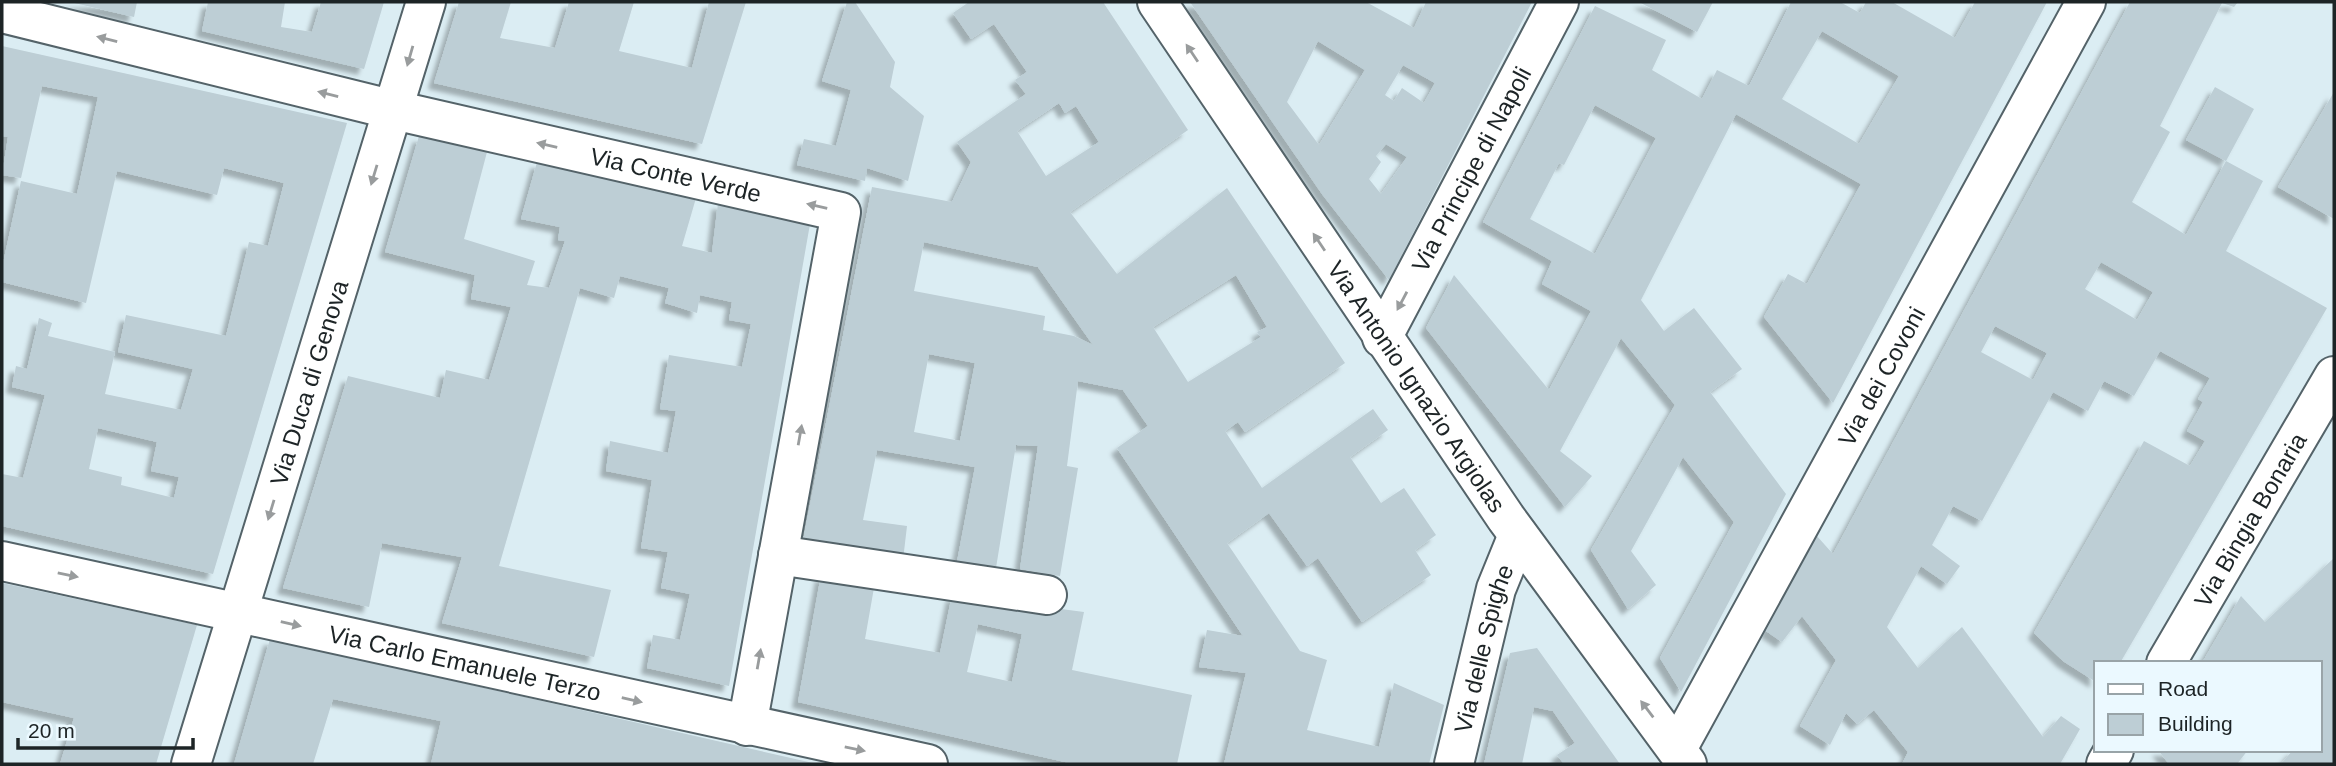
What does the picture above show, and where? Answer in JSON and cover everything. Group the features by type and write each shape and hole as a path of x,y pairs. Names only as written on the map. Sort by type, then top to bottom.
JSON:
{"street":[{"name":"Via Duca di Genova","path":"191,764 426,2"},
{"name":"Via Antonio Ignazio Argiolas","path":"1157,2 1382,338 1518,535 1682,757"},
{"name":"Via Principe di Napoli","path":"1382,338 1559,2"},
{"name":"Via dei Covoni","path":"1682,757 2086,2"},
{"name":"Via Conte Verde","path":"2,13 394,110 841,212 747,726"},
{"name":"Via Bingia Bonaria","path":"2167,661 2334,376"},
{"name":"Via delle Spighe","path":"1454,764 1496,589 1518,535"},
{"path":"778,555 1046,595"},
{"name":"Via Carlo Emanuele Terzo","path":"2,561 928,764"}],"building":[{"path":"70,2 137,2 134,17"},
{"path":"208,2 285,2 281,27 312,32 321,2 384,2 364,69 202,31"},
{"path":"459,2 511,2 500,38 555,48 569,2 634,2 619,51 692,68 709,2 746,2 702,144 434,83"},
{"path":"847,2 855,2 895,62 890,87 924,116 908,181 867,168 865,181 797,165 804,139 836,146 851,90 822,81"},
{"path":"969,2 1103,2 1188,130 1070,212 1117,274 1227,188 1345,363 1245,432 1238,422 1225,431 1262,488 1373,409 1388,430 1350,457 1381,503 1404,488 1436,535 1415,550 1431,575 1362,622 1318,558 1307,566 1269,513 1227,543 1300,651 1327,660 1307,730 1379,747 1394,683 1444,705 1429,764 1224,764 1246,673 1199,667 1207,630 1243,636 1117,448 1148,426 1123,390 1078,381 1067,466 1078,468 1060,576 1020,569 1038,446 1016,445 995,574 956,567 975,467 877,450 863,520 907,526 903,560 802,546 872,187 952,202 971,162 957,142 1026,94 1015,80 1027,72 994,24 971,39 953,13","holes":["1059,103 1065,113 1076,106 1099,142 1046,176 1017,131","924,242 1038,267 1093,345 1074,336 1043,330 1045,316 914,291","1236,275 1267,327 1257,332 1261,337 1188,382 1153,327","929,354 975,363 960,441 914,432"]},
{"path":"1190,2 1366,2 1414,28 1426,2 1532,2 1389,280 1322,194","holes":["1318,41 1365,70 1319,145 1287,102","1403,65 1435,83 1424,103 1402,88 1394,101 1385,95","1386,144 1407,157 1381,194 1369,179 1381,162 1376,156"]},
{"path":"1639,2 1713,2 1697,32"},
{"path":"1791,2 1840,2 1860,13 1866,2 1892,2 1955,38 1975,2 2047,2 1833,403 1764,317 1788,274 1807,284 1861,184 1736,114 1641,300 1664,331 1694,308 1742,369 1710,392 1786,494 1681,692 1660,658 1734,522 1683,457 1631,551 1656,585 1628,609 1591,550 1675,405 1621,338 1560,451 1592,476 1565,507 1426,328 1454,275 1549,390 1591,311 1542,284 1552,261 1483,222 1595,6 1666,40 1652,70 1702,99 1717,70 1749,86","holes":["1822,31 1899,76 1859,144 1782,99","1595,105 1656,138 1595,254 1530,219 1559,163 1564,165"]},
{"path":"2130,2 2238,2 2234,7 2222,3 2160,126 2170,132 2132,202 2186,235 2226,161 2263,181 2226,251 2327,308 2121,661 2094,661 2094,681 2063,661 2034,633 2144,441 2190,466 2205,441 2187,431 2203,402 2198,399 2210,378 2160,351 2134,396 2104,381 2088,411 2053,392 1982,521 1953,506 1932,545 1960,566 1947,584 1921,566 1887,627 1918,668 1962,627 2043,737 2061,716 2080,729 2060,764 1902,764 1908,752 1874,710 1857,724 1846,713 1830,745 1800,726 1836,660 1802,616 1782,642 1766,631 1816,535 1833,554","holes":["2101,262 2153,292 2137,320 2085,289","1995,326 2047,353 2033,380 1981,352"]},
{"path":"2,46 347,123 213,574 2,526 2,474 23,478 45,395 12,387 16,366 27,369 39,318 52,323 48,336 115,352 105,394 181,410 193,369 118,352 126,315 226,336 249,242 268,246 284,183 224,168 217,195 117,171 86,303 2,282 2,268 21,181 77,194 98,97 42,86 21,178 2,175 8,137 2,136","holes":["98,428 157,442 151,471 179,477 174,498 121,485 122,477 89,469"]},
{"path":"2215,87 2254,109 2226,161 2186,140"},
{"path":"2334,92 2334,219 2278,187"},
{"path":"419,136 487,152 464,239 535,261 527,285 549,288 565,241 558,240 560,227 521,219 537,162 696,198 682,246 712,253 718,203 810,224 729,686 647,668 653,635 680,640 690,594 661,588 668,552 641,548 652,480 606,471 610,441 668,453 676,411 660,409 669,355 742,367 751,324 729,320 732,302 700,295 697,313 665,303 669,288 620,276 614,298 580,288 499,566 611,590 594,657 442,623 462,557 382,543 369,607 283,588 348,376 440,398 446,370 489,380 511,307 471,299 475,275 385,252"},
{"path":"2334,558 2334,764 2281,764 2291,752 2322,752 2322,661 2203,661 2241,596 2265,622"},
{"path":"821,575 875,582 865,639 940,653 952,595 1084,612 1072,670 1192,695 1177,764 1074,764 798,702","holes":["978,624 1022,634 1012,682 967,672"]},
{"path":"2,583 197,625 156,764 60,764 74,718 2,702"},
{"path":"270,639 813,764 431,764 441,721 333,699 313,764 234,764"},
{"path":"1537,648 1620,764 1564,764 1557,755 1575,743 1553,711 1534,707 1522,764 1484,764 1510,653"},
{"path":"2160,752 2246,752 2237,764 2169,764"}]}
